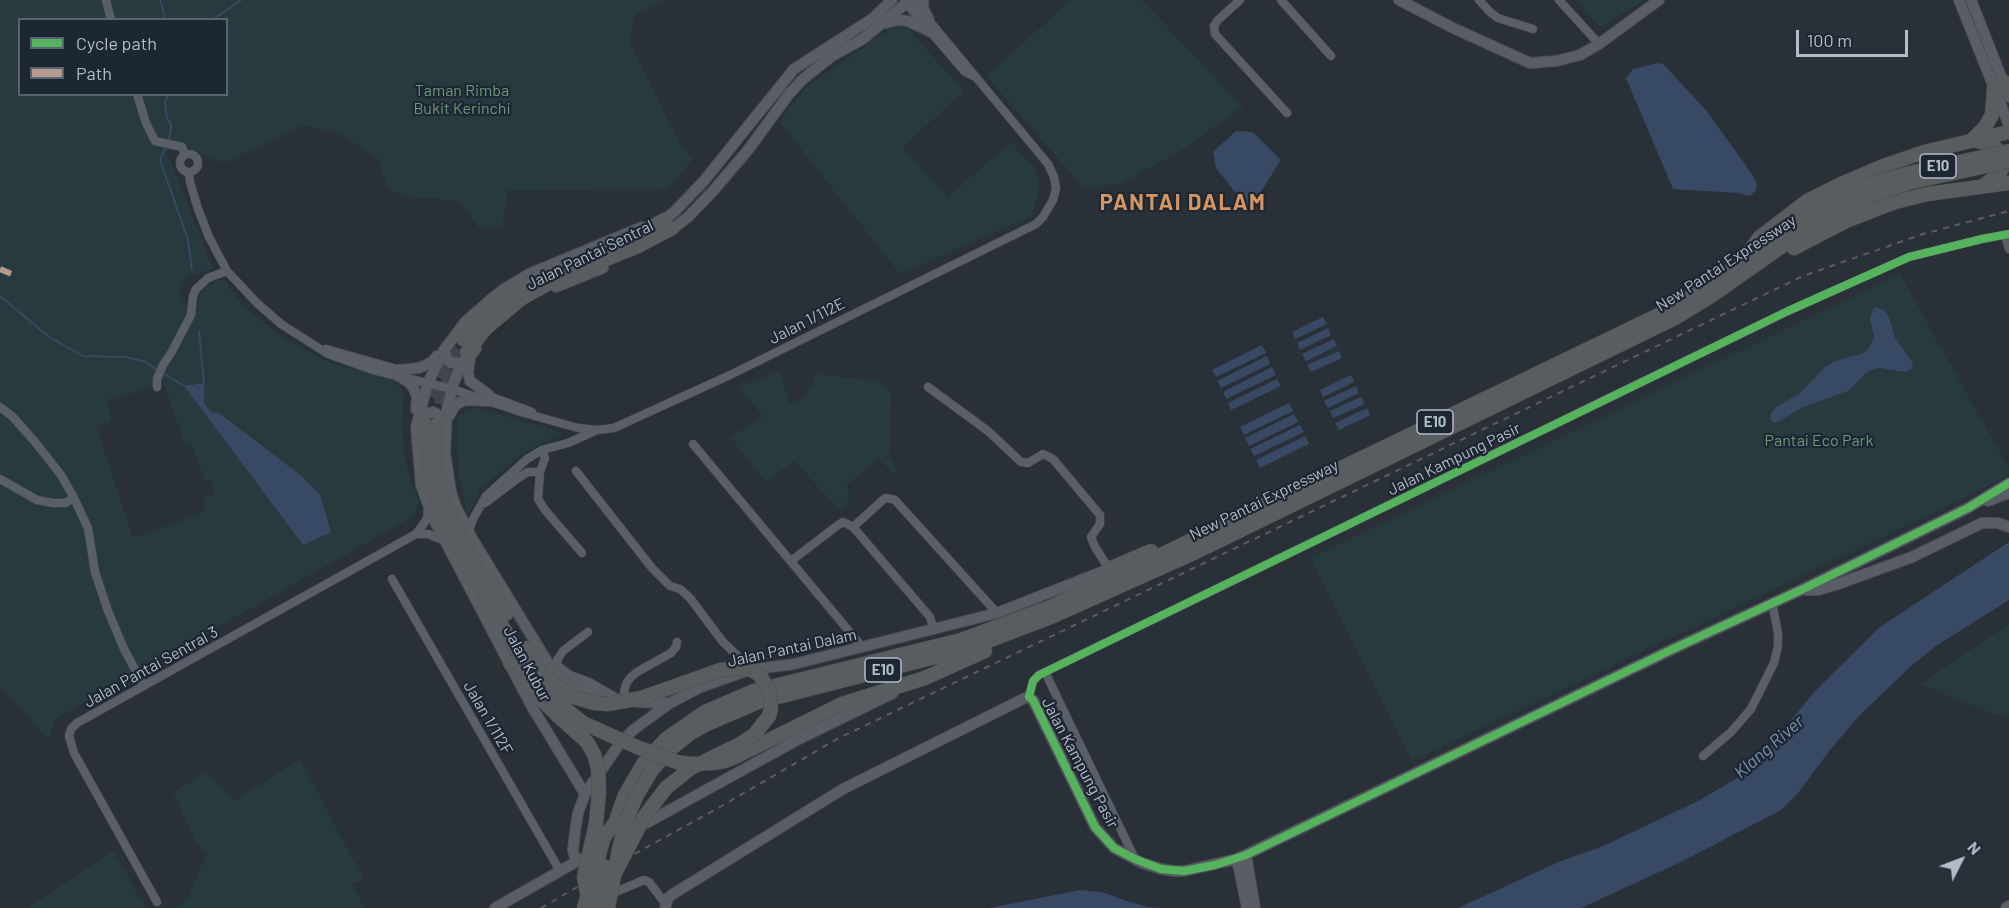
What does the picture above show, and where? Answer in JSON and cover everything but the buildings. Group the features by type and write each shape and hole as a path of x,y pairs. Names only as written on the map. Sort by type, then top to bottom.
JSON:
{"highway":[{"path":"1972,140 1989,122 2002,86"},
{"path":"2009,132 1972,140 1886,165 1807,201 1759,238 1743,268 1765,268 1814,236 1874,209 1920,195 2009,183"},
{"path":"1972,140 1992,145 2003,157 2004,165 1999,174 1980,187"},
{"name":"New Pantai Expressway","path":"596,908 615,823 625,795 648,767 666,739 705,711 754,691 961,640 1002,626 1098,585 1671,309 1869,191 1910,172 2009,151"},
{"name":"New Pantai Expressway","path":"1869,191 2009,161"},
{"path":"466,350 486,328 522,298 554,281 628,250 668,224"},
{"name":"New Pantai Expressway","path":"608,908 612,879 627,818 648,767 689,734 707,723 758,702 967,649 1051,617 1196,552 1675,318 1743,268"},
{"path":"431,425 442,492 527,668 547,694 583,723 677,762 690,764 725,761 823,713 865,696 925,678 987,650 1006,635"},
{"path":"1109,569 1173,542 1218,528"},
{"path":"471,537 503,618"},
{"path":"445,543 546,678 571,696 594,703 608,704 641,698 720,670 741,668 760,675 770,693 769,716 754,735 684,773 666,788 644,817 612,879"},
{"path":"510,663 527,685 586,742 594,754 598,769 599,792 596,823 584,878 587,894"},
{"name":"New Pantai Expressway","path":"584,908 603,837 615,823"}],"main road":[{"name":"Jalan Pantai Sentral","path":"668,224 794,69 872,19 892,0"},
{"path":"923,0 923,8 929,20"},
{"path":"1399,0 1453,28 1530,63 1562,60 1580,55 1599,44 1659,0"},
{"path":"1959,0 2009,98"},
{"path":"1971,0 2002,86 2009,125"},
{"name":"Jalan Pantai Sentral","path":"670,704 606,698 559,677 547,662 471,537 451,492 445,453 431,425 429,381 444,350 465,322 517,280 652,223 668,224 700,206 748,150 789,94 803,79 817,66 880,26 908,1"},
{"path":"880,26 899,20 908,21 931,32"},
{"path":"794,69 803,79"},
{"path":"736,141 748,150"},
{"path":"398,372 425,366 444,350 451,363 461,363 466,350"},
{"name":"Jalan Pantai Sentral","path":"445,543 428,505 418,470 431,425 452,387 466,350"},
{"path":"466,350 470,381 488,398"},
{"path":"398,372 414,389 431,425 450,414 460,402 488,398"},
{"path":"1968,508 2009,483"},
{"path":"1968,508 2009,493"},
{"name":"Jalan Kampung Pasir","path":"665,905 673,894 843,789 1029,697 1033,700 1095,827 1114,848 1161,869 1184,871 1242,857 1968,508"},
{"path":"1801,590 1818,590 1912,557 1982,523 1998,523 2009,527"},
{"name":"Jalan Kubur","path":"445,543 532,707 585,794"},
{"name":"Jalan Pantai Dalam","path":"576,862 573,850 575,832 578,813 585,794 618,746 633,730 670,704 701,687 749,670 794,664 997,613 1109,569"},
{"path":"495,908 797,740 925,678"},
{"path":"625,701 641,708 645,716 644,722"},
{"path":"1242,857 1246,908"},
{"path":"1246,885 1255,908"}],"street":[{"path":"106,0 110,18"},
{"path":"1240,0 1217,21 1214,26 1215,34 1287,113"},
{"path":"1281,0 1331,56"},
{"path":"1479,0 1498,18 1533,29"},
{"path":"1559,0 1599,44"},
{"path":"908,1 929,20 969,67 974,77"},
{"path":"908,1 965,72 974,77"},
{"name":"Jalan 1/112E","path":"189,172 198,209 209,237 227,270 256,303 281,324 316,346 398,372 520,406 548,419 578,428 597,430 614,428 1036,224 1048,209 1056,189 1054,177 1048,164 974,77"},
{"path":"138,96 150,134 155,141 182,147 185,155"},
{"path":"185,155 193,155 198,161 197,168 189,172 181,167 181,161 185,155"},
{"path":"2007,234 2009,249"},
{"name":"Jalan Kampung Pasir","path":"1029,697 1033,681 1045,672 1788,310 1910,257 2007,234"},
{"path":"157,387 157,379 163,365 191,315 196,289 208,278 227,270"},
{"path":"928,387 988,431 1021,462 1028,463 1043,454 1053,459 1100,515 1100,524 1091,537 1109,569"},
{"path":"0,407 13,417 35,442 61,475 74,498 88,528 95,572 108,611 123,649 144,686"},
{"path":"471,537 478,507 498,483 527,459 542,450 568,443 597,430"},
{"path":"693,444 863,648"},
{"path":"542,450 545,463 540,472 537,494 540,504 582,553"},
{"path":"576,471 652,568 670,586 680,589 690,598 723,642 749,670"},
{"path":"478,507 528,472 540,472"},
{"path":"0,479 37,500 65,503 74,498"},
{"path":"853,527 887,498 895,500 997,613"},
{"path":"416,534 427,519 428,505"},
{"path":"791,561 843,522 853,527 930,617 934,630"},
{"path":"416,534 428,534 445,543"},
{"name":"Jalan Pantai Sentral 3","path":"157,902 74,753 69,736 71,729 77,723 416,534"},
{"name":"Jalan 1/112F","path":"392,579 560,871"},
{"path":"1703,756 1731,732 1751,709 1774,663 1778,633 1772,602"},
{"path":"588,632 563,651 557,660 558,666 570,675 625,701 626,684 630,678 671,653 676,647 676,642"},
{"path":"1045,672 1135,859"},
{"path":"579,908 644,880 649,882 665,905"}],"green space":[{"name":"Taman Rimba Bukit Kerinchi","path":"0,0 666,0 634,15 630,44 679,143 693,159 668,189 508,190 502,228 479,228 460,201 414,199 389,190 378,159 340,133 303,125 224,163 185,146 167,152 213,269 187,276 179,292 189,310 154,387 107,400 111,421 96,426 133,538 200,514 205,508 203,497 215,494 211,480 205,482 192,445 186,446 161,377 176,354 196,310 200,295 206,286 217,280 225,280 242,305 282,337 328,362 394,379 404,393 402,426 405,457 409,476 419,501 414,516 54,720 49,740 1,687 0,689","holes":["203,383 204,403 303,545 184,386"]},
{"path":"1071,0 1142,0 1242,107 1185,148 1120,184 1084,188 986,76"},
{"path":"1576,0 1645,0 1600,27"},
{"path":"891,28 907,28 964,91 902,148 948,197 1011,142 1036,170 1039,188 1032,216 900,274 779,121 807,86"},
{"name":"Pantai Eco Park","path":"1900,274 2009,469 2009,475 1412,761 1311,558"},
{"path":"779,372 790,404 805,396 812,386 815,374 877,381 891,392 889,456 897,469 894,474 878,458 847,485 850,498 841,511 794,461 766,482 730,437 763,417 739,386"},
{"path":"475,407 563,433 523,453 480,489 468,516 459,478 457,416"},
{"path":"2009,624 2009,717 1994,714 1920,684"},
{"path":"300,759 364,880 352,883 365,908 175,908 187,901 206,855 197,843 173,792 206,773 234,801"},
{"path":"113,851 146,908 28,908"}],"water":[{"path":"1658,63 1663,64 1706,110 1752,174 1757,184 1756,190 1751,195 1673,189 1626,78 1633,69"},
{"path":"1236,131 1253,132 1281,160 1249,210 1216,168 1213,152"},
{"path":"1876,307 1885,311 1889,317 1895,338 1913,367 1905,372 1874,369 1867,372 1848,391 1803,407 1774,423 1770,419 1776,407 1800,393 1825,367 1835,361 1864,353 1869,348 1874,337 1870,319"},
{"path":"1323,317 1327,324 1295,339 1292,332"},
{"path":"1328,328 1331,335 1300,350 1297,343"},
{"path":"1334,339 1337,346 1306,361 1302,354"},
{"path":"1262,345 1266,353 1216,377 1212,370"},
{"path":"1339,351 1342,358 1311,372 1307,365"},
{"path":"1267,356 1270,364 1221,388 1217,381"},
{"path":"1272,367 1276,375 1226,399 1223,392"},
{"path":"1351,375 1354,382 1323,397 1320,390"},
{"path":"1277,379 1281,386 1231,410 1228,403"},
{"path":"204,383 204,403 212,413 219,413 303,477 320,495 331,532 303,545 184,386"},
{"path":"1356,386 1359,393 1328,408 1324,401"},
{"path":"1361,397 1365,404 1333,418 1330,411"},
{"path":"1289,403 1293,411 1244,435 1240,427"},
{"path":"1367,408 1370,415 1339,430 1335,423"},
{"path":"1294,414 1298,422 1249,446 1245,438"},
{"path":"1300,425 1304,432 1254,456 1250,449"},
{"path":"1305,436 1309,444 1260,468 1256,460"},
{"path":"2009,542 2009,600 1936,646 1911,666 1858,717 1798,793 1781,810 1681,862 1581,908 1458,908 1561,861 1601,847 1698,801 1741,776 1768,749 1814,692 1880,627"},
{"path":"1080,890 1102,892 1148,907 1163,908 989,908"}],"waterway":[{"path":"160,0 165,18"},
{"path":"215,18 241,0"},
{"path":"167,96 165,102 171,128 169,140 160,160 188,240 192,269"},
{"path":"0,296 49,337 83,356 125,357 146,362 157,370"},
{"path":"199,331 204,383"},
{"path":"163,373 184,386"}],"tunnel":[{"path":"429,396 443,367 463,339"},
{"path":"437,425 443,394 452,373 462,359"}],"railway":[{"path":"541,908 837,739 1803,276 1923,234 2009,211"}],"marked path":[{"path":"0,269 14,275"}],"cycle path":[{"path":"2009,234 1909,257 1788,311 1039,675 1033,681 1029,697 1033,700 1095,827 1114,848 1161,869 1184,871 1215,865 1246,855 1675,648 1801,590 1968,508 2009,483"}],"district":[{"name":"PANTAI DALAM","path":"1183,203"}],"water label":[{"name":"Klang River","path":"1769,747"}]}
